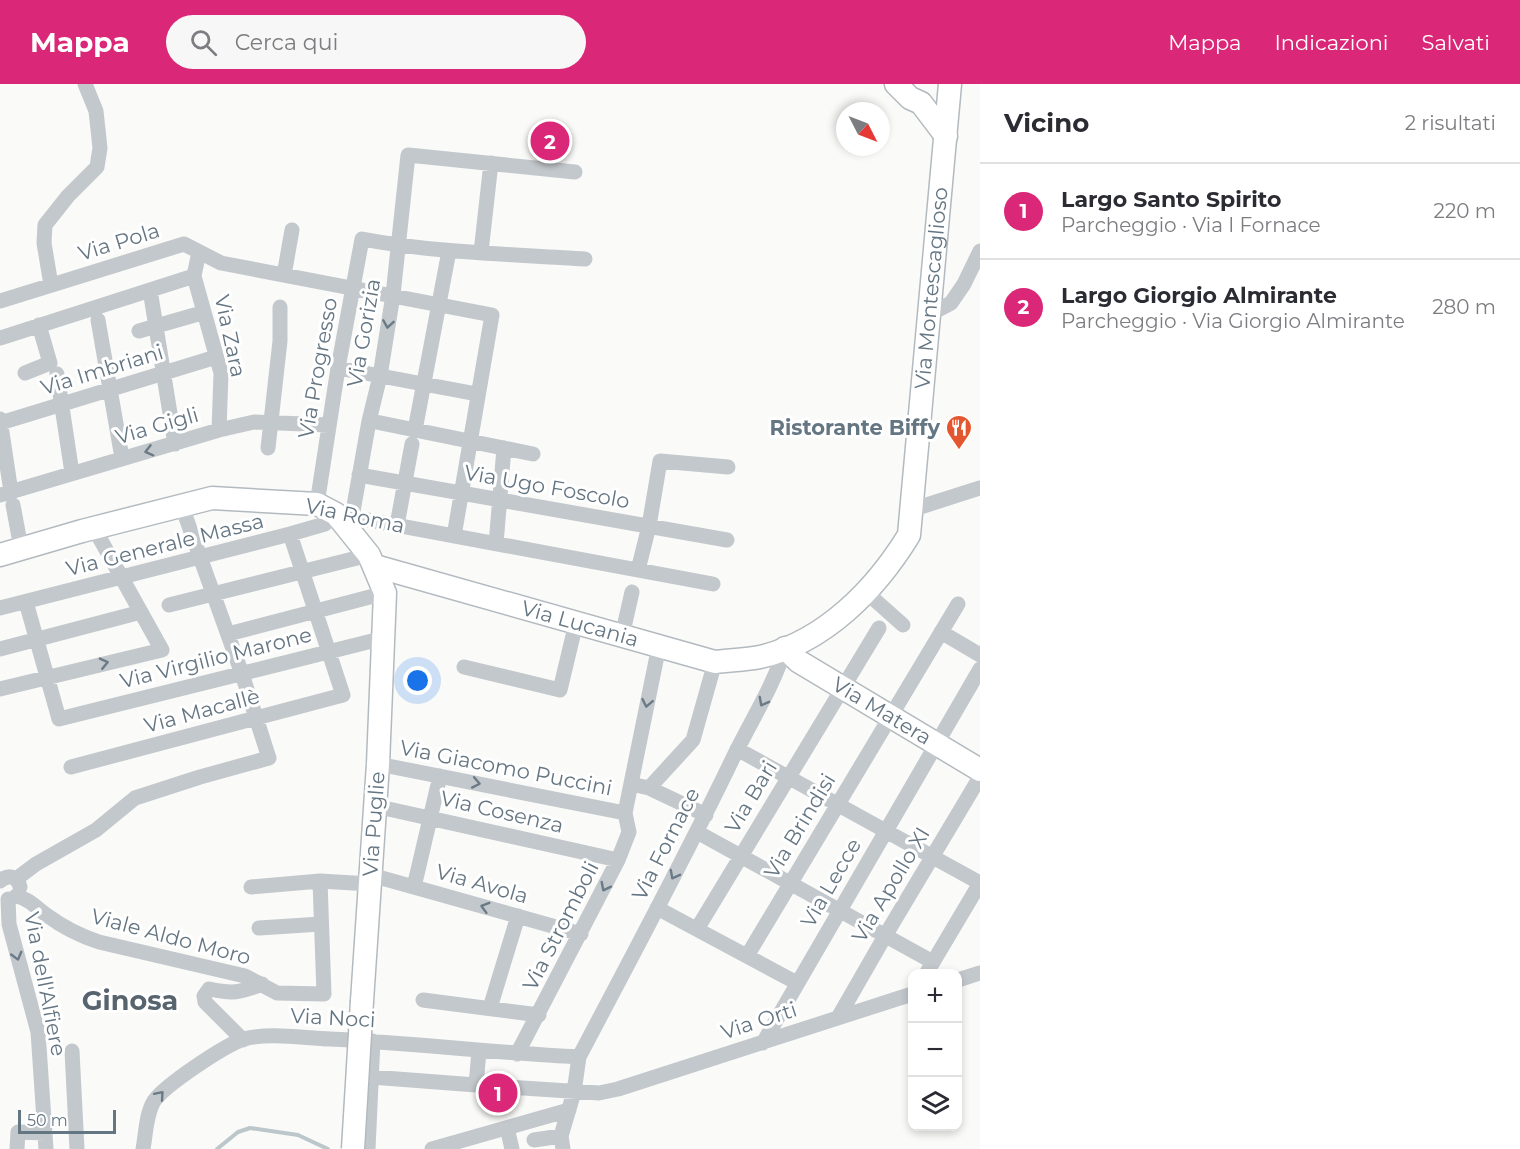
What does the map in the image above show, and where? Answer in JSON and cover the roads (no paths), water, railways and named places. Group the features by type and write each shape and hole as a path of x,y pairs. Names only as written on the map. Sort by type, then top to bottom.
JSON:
{"street":[{"path":"51,285 44,243 45,225 68,196 97,168 100,148 96,111 85,84"},
{"path":"896,84 910,98 921,104 946,136"},
{"path":"921,104 931,102 948,86"},
{"name":"Via Montescaglioso","path":"785,648 838,619 867,593 894,561 909,535 946,136 948,86"},
{"name":"Via Gorizia","path":"335,512 359,475 380,376 393,295 408,155 491,163"},
{"path":"482,252 491,163 575,172"},
{"path":"284,275 292,230"},
{"name":"Via Progresso","path":"335,512 329,425 362,239 399,246"},
{"name":"Via Pola","path":"0,301 184,244 221,263 492,315 477,394"},
{"path":"399,246 585,259"},
{"path":"397,525 449,251"},
{"path":"930,314 951,303 964,284 980,251"},
{"name":"Via Zara","path":"199,252 194,276 221,373 219,430"},
{"path":"0,338 194,276"},
{"path":"150,290 175,444"},
{"path":"268,448 280,341 280,307"},
{"path":"139,331 198,314"},
{"path":"98,320 122,458"},
{"path":"25,372 50,363 39,325"},
{"name":"Via Imbriani","path":"0,421 216,357"},
{"path":"338,368 477,394 454,536"},
{"path":"57,374 72,473"},
{"path":"0,421 11,552"},
{"name":"Via Gigli","path":"8,497 72,473 254,422 329,425"},
{"path":"376,422 414,437 469,441 533,454"},
{"path":"496,544 504,448"},
{"path":"638,570 649,526 660,460 728,467"},
{"name":"Via Ugo Foscolo","path":"359,475 727,540"},
{"path":"911,510 980,488"},
{"name":"Via Roma","path":"11,552 185,503 212,498 335,512 713,584"},
{"path":"6,886 36,864 96,830 135,798 269,758 242,674 185,515 185,503"},
{"name":"Via Generale Massa","path":"0,608 325,524 335,512"},
{"name":"Via Puglie","path":"335,512 372,561 385,593 378,764 353,1149"},
{"path":"0,689 162,650 94,528"},
{"path":"290,534 329,651"},
{"path":"169,605 303,572 372,561"},
{"name":"Via Lucania","path":"372,561 576,623 715,662 761,657 785,648"},
{"path":"622,636 632,592"},
{"path":"228,634 385,593"},
{"path":"867,593 903,625"},
{"path":"26,602 47,676"},
{"name":"Via Brindisi","path":"747,956 958,604"},
{"path":"0,649 141,612"},
{"path":"464,667 560,690 576,623"},
{"name":"Via Bari","path":"697,929 879,628"},
{"path":"941,632 980,656"},
{"name":"Via Virgilio Marone","path":"47,676 59,719 384,638"},
{"name":"Via Stromboli","path":"517,1054 581,934 618,860 629,832 625,813 659,646"},
{"name":"Via Matera","path":"785,648 798,661 980,770"},
{"name":"Via Fornace","path":"562,1142 574,1092 579,1057 778,673 785,648"},
{"name":"Via Macallè","path":"71,767 343,695 329,651"},
{"path":"649,788 693,740 715,662"},
{"name":"Via Lecce","path":"763,1043 980,669"},
{"path":"697,832 885,936 929,968 980,883 737,749"},
{"name":"Via Giacomo Puccini","path":"378,764 625,813"},
{"path":"414,887 440,776"},
{"name":"Via Apollo XI","path":"839,1016 980,777"},
{"path":"631,784 649,788 706,815"},
{"name":"Via Cosenza","path":"375,806 618,860"},
{"name":"Via Avola","path":"251,887 370,879 414,887 581,934"},
{"path":"259,928 321,924 320,881"},
{"name":"Via dell'Alfiere","path":"6,886 5,926 38,1032 46,1149"},
{"name":"Viale Aldo Moro","path":"6,886 78,935 245,976 277,993 324,994 321,924"},
{"path":"657,908 797,983"},
{"path":"490,1008 518,916"},
{"path":"962,978 980,973"},
{"path":"243,1040 205,1002 204,996 209,989 229,994 242,992 262,984"},
{"name":"Via Orti","path":"371,1077 599,1093 618,1089 908,995"},
{"path":"423,1000 539,1015"},
{"name":"Via Noci","path":"143,1149 149,1114 154,1101 165,1088 222,1050 243,1040 267,1036 373,1041 517,1054 579,1057"},
{"path":"368,1149 373,1041"},
{"path":"72,1051 77,1149"},
{"path":"476,1085 479,1051"},
{"path":"432,1149 569,1110"},
{"path":"17,1149 18,1132 45,1133"},
{"path":"508,1132 512,1149"},
{"path":"534,1140 562,1142"}],"waterway":[{"path":"217,1149 238,1132 250,1128 298,1135 328,1149"}],"place":[{"name":"Largo Giorgio Almirante","path":"550,141"},
{"name":"Ristorante Biffy","path":"959,451"},
{"name":"Largo Santo Spirito","path":"498,1093"}],"district":[{"name":"Ginosa","path":"130,1001"}]}
